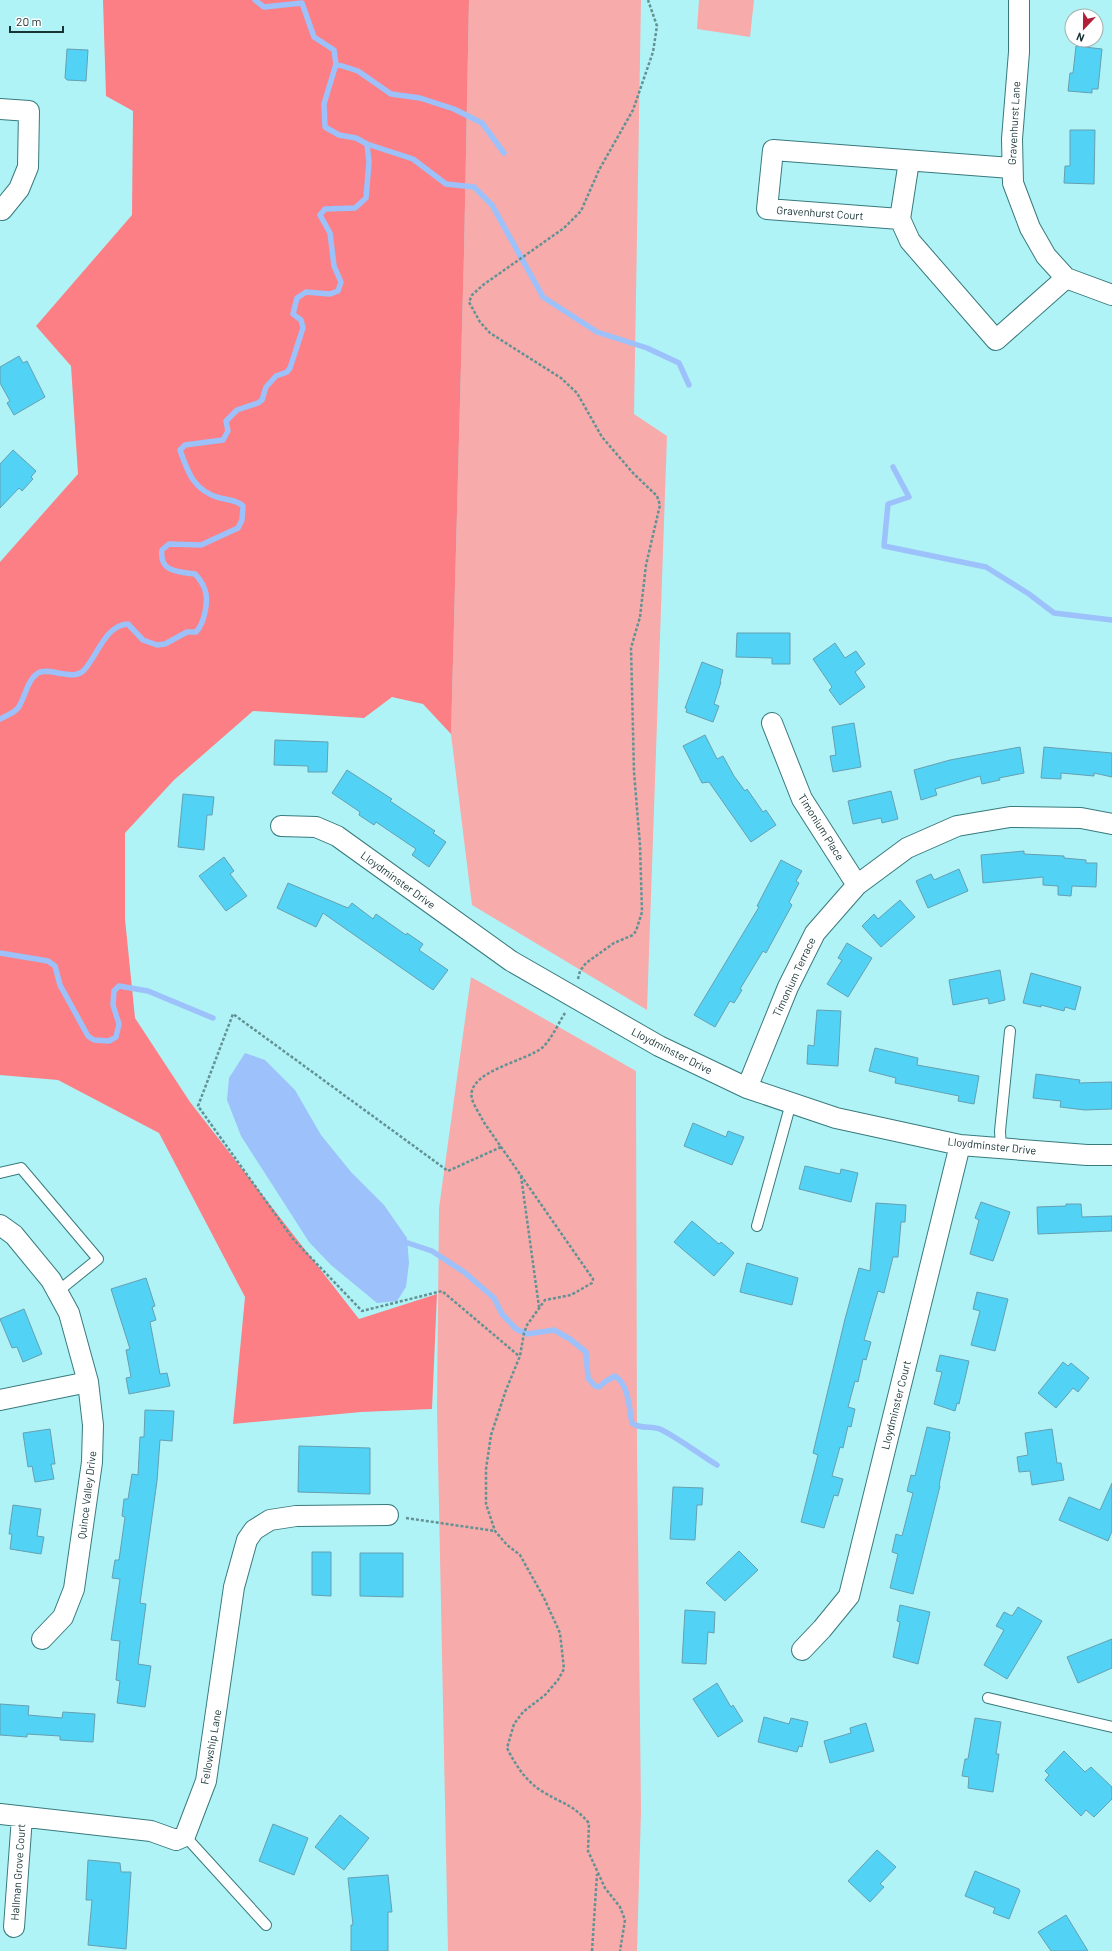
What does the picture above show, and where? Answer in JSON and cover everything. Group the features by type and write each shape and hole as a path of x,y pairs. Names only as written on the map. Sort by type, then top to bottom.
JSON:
{"street":[{"name":"Gravenhurst Lane","path":"1019,0 1019,52 1011,168 1013,183 1030,228 1046,256 1066,278 1112,294"},
{"path":"0,109 30,111 28,167 19,189 2,210 0,208"},
{"name":"Gravenhurst Court","path":"900,218 767,209 773,150 909,162 1011,168"},
{"path":"909,162 900,218 910,241 996,340 1066,278"},
{"name":"Timonium Place","path":"772,723 802,799 857,885"},
{"name":"Timonium Terrace","path":"747,1088 788,986 815,933 857,885 907,848 957,826 1010,817 1081,818 1112,824"},
{"name":"Lloydminster Drive","path":"281,826 316,827 337,836 511,962 659,1046 747,1088 836,1118 960,1145 1086,1156 1112,1155"},
{"name":"Lloydminster Court","path":"802,1650 822,1629 849,1596 960,1145"},
{"name":"Quince Valley Drive","path":"0,1225 14,1236 50,1280 69,1313 88,1382 93,1425 92,1462 74,1589 63,1617 42,1639"},
{"path":"0,1400 88,1382"},
{"name":"Fellowship Lane","path":"185,1836 206,1781 234,1587 247,1540 254,1530 270,1520 296,1516 388,1515"},
{"path":"0,1814 151,1831 176,1840 185,1836"},
{"name":"Hallman Grove Court","path":"14,1927 22,1817"}],"lane":[{"path":"1001,1148 1000,1131 1010,1031"},
{"path":"757,1226 792,1103"},
{"path":"0,1173 21,1168 98,1259 58,1292"},
{"path":"988,1698 1112,1727"},
{"path":"185,1836 266,1926"}],"path":[{"path":"501,1147 448,1171 233,1014 198,1106 294,1239 362,1311 442,1291 520,1356"},
{"path":"521,1175 539,1308"},
{"path":"388,1515 495,1531"},
{"path":"592,1951 597,1873"}],"shaded area":[{"path":"103,0 469,0 464,254 451,734 423,704 392,697 364,718 253,711 174,780 125,833 125,919 135,1018 190,1102 359,1319 437,1294 432,1409 361,1412 233,1424 245,1297 159,1133 58,1080 0,1075 0,562 78,474 71,366 36,326 132,215 133,111 106,96"},
{"path":"469,0 641,0 634,414 667,436 647,1010 472,905 451,734 464,254"},
{"path":"699,0 754,0 750,37 697,29"},
{"path":"471,977 636,1071 637,1447 641,1811 637,1951 448,1951 437,1408 439,1208"}],"water":[{"path":"245,1053 265,1060 295,1090 321,1135 351,1172 384,1205 407,1238 409,1263 406,1287 397,1301 377,1303 331,1265 309,1242 241,1136 227,1100 229,1078"}],"building":[{"path":"1076,48 1102,49 1098,89 1092,89 1092,93 1068,91 1070,73 1073,73"},
{"path":"67,49 88,50 86,81 67,80 65,78"},
{"path":"1070,130 1095,130 1094,184 1064,183 1065,166 1070,166"},
{"path":"19,356 23,363 27,361 45,397 14,415 7,403 10,401 0,383 0,367"},
{"path":"13,450 36,471 31,477 33,479 22,491 19,488 0,508 0,464"},
{"path":"737,633 790,633 790,664 772,664 772,658 736,657"},
{"path":"835,643 845,658 856,651 865,664 855,672 865,687 840,705 829,690 832,687 813,659"},
{"path":"702,662 723,670 714,704 719,706 713,722 686,712 687,709 685,708"},
{"path":"854,723 861,767 833,772 830,756 836,755 832,727"},
{"path":"705,735 717,759 723,756 734,776 745,791 747,789 763,812 766,810 776,825 751,842 709,782 702,783 683,746"},
{"path":"275,740 328,742 327,772 308,772 308,766 274,765"},
{"path":"1020,747 1024,773 999,778 1000,780 982,784 980,776 935,789 937,795 921,800 914,770 950,760"},
{"path":"1044,747 1112,753 1112,777 1094,773 1094,776 1061,773 1061,779 1041,778"},
{"path":"347,770 392,799 390,801 435,831 433,833 446,842 429,867 412,855 416,849 376,822 374,825 359,815 360,812 332,793"},
{"path":"891,791 898,819 882,823 881,818 853,824 848,801"},
{"path":"183,794 214,797 212,815 207,815 204,850 178,847"},
{"path":"1024,851 1024,854 1064,856 1064,858 1086,860 1086,863 1097,863 1096,887 1072,886 1071,896 1058,895 1058,886 1043,885 1043,877 983,883 981,855"},
{"path":"224,857 234,871 230,874 247,896 226,911 199,876"},
{"path":"781,860 802,871 796,881 799,883 789,902 792,905 766,953 763,951 740,989 742,990 734,1003 730,1001 715,1027 694,1015 759,907 757,906"},
{"path":"959,869 968,891 928,908 916,881 931,874 934,880"},
{"path":"288,883 348,908 352,903 373,919 376,914 406,935 407,933 423,944 419,950 448,970 433,990 323,913 316,927 277,908"},
{"path":"900,900 915,917 881,947 862,926 874,914 878,919"},
{"path":"847,943 872,958 848,997 827,984 842,960 838,958"},
{"path":"1000,970 1005,1000 989,1004 988,998 953,1005 949,980"},
{"path":"1031,973 1081,987 1075,1010 1065,1007 1064,1011 1041,1005 1041,1007 1023,1003"},
{"path":"817,1010 841,1011 838,1066 807,1064 808,1045 814,1046"},
{"path":"875,1048 918,1058 917,1065 979,1076 974,1104 958,1101 959,1096 895,1083 896,1078 869,1071"},
{"path":"1036,1074 1080,1080 1079,1083 1112,1082 1112,1109 1085,1110 1060,1107 1061,1101 1033,1098"},
{"path":"693,1123 726,1137 728,1131 744,1137 732,1165 684,1146"},
{"path":"805,1166 840,1174 841,1169 858,1173 851,1202 799,1189"},
{"path":"981,1202 1010,1212 993,1261 970,1254 979,1220 975,1218"},
{"path":"876,1203 906,1205 905,1222 901,1222 898,1257 893,1257 884,1293 878,1291 864,1340 871,1342 866,1360 863,1359 858,1382 855,1381 848,1407 855,1409 851,1427 848,1426 843,1448 840,1447 832,1476 843,1479 838,1496 834,1495 824,1528 801,1522 818,1455 813,1453 845,1319 859,1268 870,1271"},
{"path":"1066,1204 1081,1204 1082,1217 1112,1216 1112,1231 1038,1234 1037,1207 1066,1206"},
{"path":"692,1221 719,1244 721,1242 734,1253 714,1276 674,1242"},
{"path":"747,1263 798,1278 792,1305 740,1292"},
{"path":"146,1278 155,1306 152,1307 156,1320 150,1322 160,1374 167,1373 170,1386 129,1394 126,1378 131,1377 126,1350 130,1349 111,1289"},
{"path":"977,1292 1008,1299 995,1351 971,1345 980,1311 973,1309"},
{"path":"24,1309 42,1354 23,1362 17,1347 12,1348 0,1319"},
{"path":"940,1355 969,1361 959,1404 957,1403 955,1411 934,1404 942,1372 936,1371"},
{"path":"1063,1362 1068,1366 1071,1363 1089,1378 1078,1392 1073,1388 1056,1408 1038,1393"},
{"path":"145,1410 174,1411 172,1441 160,1440 157,1481 140,1603 146,1604 138,1664 151,1666 145,1707 117,1703 120,1681 116,1680 120,1641 111,1640 120,1579 112,1578 115,1560 119,1560 125,1517 122,1516 124,1499 128,1499 132,1474 138,1475 140,1437 144,1437"},
{"path":"927,1427 950,1432 950,1437 940,1486 913,1594 890,1588 898,1554 892,1552 896,1534 902,1536 913,1493 907,1491 911,1475 915,1476"},
{"path":"50,1429 55,1464 51,1464 54,1479 35,1482 32,1466 28,1467 23,1433"},
{"path":"1052,1429 1057,1463 1061,1463 1064,1480 1032,1485 1030,1471 1019,1472 1017,1457 1028,1455 1025,1433"},
{"path":"299,1446 370,1448 370,1494 298,1492"},
{"path":"1112,1483 1112,1531 1108,1541 1059,1520 1069,1497 1100,1510"},
{"path":"673,1487 703,1488 702,1505 697,1505 695,1540 670,1539"},
{"path":"13,1505 41,1509 37,1536 44,1537 41,1554 10,1549 12,1534 9,1534"},
{"path":"739,1551 758,1570 725,1601 706,1583"},
{"path":"312,1552 331,1552 331,1596 312,1595"},
{"path":"360,1553 403,1553 403,1597 360,1596"},
{"path":"900,1605 930,1612 918,1664 893,1657 900,1622 897,1621"},
{"path":"1018,1607 1042,1621 1007,1679 984,1665 1004,1630 996,1626 1004,1612 1012,1616"},
{"path":"685,1610 715,1612 714,1633 708,1632 706,1664 682,1663"},
{"path":"1112,1639 1112,1668 1078,1683 1067,1657"},
{"path":"717,1683 731,1707 733,1705 743,1721 718,1737 693,1699"},
{"path":"0,1704 29,1706 28,1715 62,1718 63,1712 95,1714 93,1742 60,1740 60,1736 27,1734 27,1737 0,1735"},
{"path":"764,1717 789,1724 791,1718 808,1722 802,1747 799,1746 797,1752 758,1742"},
{"path":"975,1718 1001,1722 996,1754 999,1754 993,1792 968,1788 969,1777 962,1776 965,1759 968,1759"},
{"path":"866,1723 874,1751 830,1763 824,1741 851,1733 850,1728"},
{"path":"1064,1751 1085,1772 1091,1767 1112,1787 1112,1799 1094,1817 1086,1810 1081,1816 1045,1780 1049,1775 1045,1771"},
{"path":"340,1815 369,1838 344,1870 315,1847"},
{"path":"273,1824 308,1838 294,1875 259,1861"},
{"path":"877,1850 896,1867 880,1884 884,1887 870,1902 848,1881"},
{"path":"88,1860 120,1863 121,1872 131,1872 126,1949 88,1945 92,1900 86,1900"},
{"path":"975,1871 1019,1889 1020,1891 1009,1919 993,1913 995,1908 965,1896"},
{"path":"388,1875 392,1912 388,1912 388,1951 351,1951 351,1925 353,1925 348,1878"},
{"path":"1066,1915 1088,1951 1051,1951 1038,1932"}],"waterway":[{"path":"0,719 18,708 34,676 43,671 68,675 80,673 90,663 108,635 120,626 128,624 143,640 157,645 165,644 187,632 196,632 201,624 205,612 206,595 204,588 201,581 195,574 171,570 167,567 162,557 162,550 169,544 201,545 238,528 242,520 243,506 235,501 211,495 198,486 189,473 180,450 185,445 223,440 228,431 226,421 237,410 258,403 262,400 266,387 276,376 287,372 290,368 303,328 301,320 293,314 297,298 306,292 330,294 338,291 341,282 334,266 330,233 320,215 325,209 355,208 366,198 369,162 367,144 356,138 339,135 325,127 324,104 336,64 334,50 314,37 302,3 264,7 255,0"},
{"path":"336,64 358,71 391,94 420,98 454,109 482,123 504,153"},
{"path":"367,144 413,159 446,184 474,187 492,205 543,297 597,332 647,348 679,363 689,385"},
{"path":"893,467 909,497 888,504 884,546 986,567 1029,594 1054,613 1112,620"},
{"path":"0,953 48,961 55,966 60,985 88,1036 94,1040 109,1041 116,1037 119,1024 113,1005 114,991 119,986 148,991 213,1018"},
{"path":"408,1243 432,1251 464,1272 494,1298 502,1314 516,1329 527,1334 554,1330 570,1339 586,1352 588,1378 595,1386 599,1387 615,1376 620,1380 628,1397 632,1423 639,1426 662,1430 717,1465"}]}
